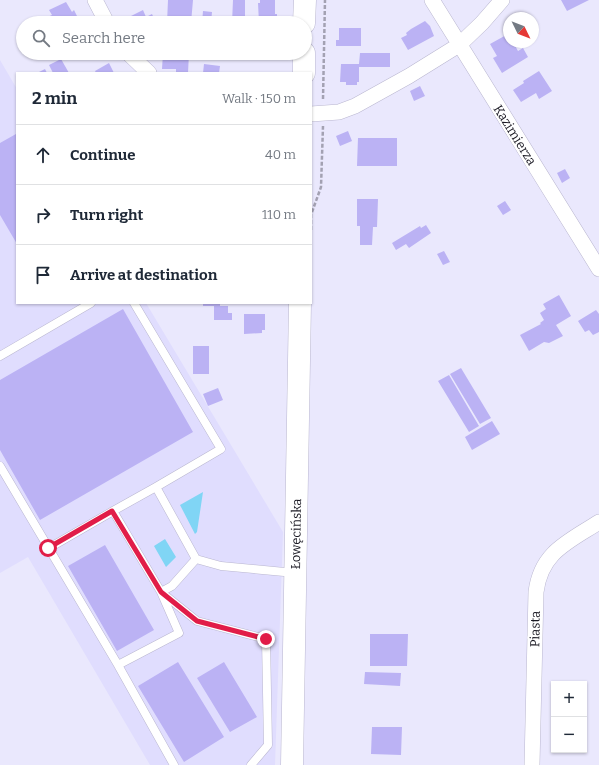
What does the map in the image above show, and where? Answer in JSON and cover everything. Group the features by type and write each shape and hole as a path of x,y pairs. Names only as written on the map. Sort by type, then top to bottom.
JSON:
{"street":[{"path":"95,0 103,16"},
{"path":"304,16 305,0"},
{"name":"Kazimierza","path":"432,0 599,269"},
{"path":"312,114 339,112 355,106 409,76 459,45 482,23 502,0"},
{"path":"135,60 148,72"},
{"path":"304,60 304,72"},
{"name":"Łowęcińska","path":"292,765 300,304"},
{"name":"Piasta","path":"532,765 536,592 538,577 546,561 555,550 599,522"}],"lane":[{"path":"0,356 88,304"},
{"path":"48,548 221,449 135,304"},
{"path":"0,466 118,665 174,765"},
{"path":"156,486 196,559 221,566 296,573"},
{"path":"112,511 161,592 179,633 118,665"},
{"path":"161,592 172,586 196,559"},
{"path":"161,592 197,621 266,639 268,745 251,765"}],"shaded area":[{"path":"0,60 16,87 16,304 147,304 283,532 275,765 150,765 28,557 0,573"}],"water":[{"path":"203,492 197,532 195,534 180,505"},
{"path":"165,539 176,557 166,567 154,546"}],"building":[{"path":"168,0 193,0 192,16 167,16"},
{"path":"233,0 245,0 245,16 232,16"},
{"path":"260,0 275,0 275,14 277,14 277,16 259,16 258,3 260,3"},
{"path":"561,0 589,0 567,11"},
{"path":"66,2 72,12 74,10 77,16 50,16 52,15 49,10"},
{"path":"143,10 146,16 131,16"},
{"path":"203,11 212,12 212,16 203,16"},
{"path":"425,21 430,26 434,36 408,50 401,38 407,35 406,33 411,29"},
{"path":"339,28 361,28 361,46 336,46 336,40 339,40"},
{"path":"503,37 503,48 516,48 518,51 523,48 528,57 502,73 493,58 497,56 490,44"},
{"path":"360,53 390,53 390,67 359,67 359,82 357,82 357,85 346,85 346,82 340,82 341,64 359,64"},
{"path":"62,60 68,72 52,72 49,65"},
{"path":"163,60 189,60 188,72 176,72 176,69 162,69"},
{"path":"109,63 114,72 96,72"},
{"path":"204,64 220,66 219,72 203,72"},
{"path":"45,69 46,72 39,72"},
{"path":"539,71 552,91 539,99 536,93 521,102 513,90 524,83 523,81"},
{"path":"420,86 425,96 414,101 410,91"},
{"path":"348,131 352,141 340,146 336,136"},
{"path":"16,134 16,242 0,215 0,143"},
{"path":"358,138 397,138 397,166 357,166"},
{"path":"565,169 570,178 562,183 557,173"},
{"path":"357,199 378,199 377,227 373,227 372,245 360,245 360,226 357,226"},
{"path":"505,201 511,210 503,215 497,206"},
{"path":"426,225 431,233 409,248 406,244 396,250 392,243 420,226 421,228"},
{"path":"444,251 450,262 443,265 437,254"},
{"path":"559,295 571,316 556,325 563,336 549,343 544,342 529,351 520,335 541,324 540,323 544,320 540,313 546,309 543,304"},
{"path":"203,304 220,304 220,306 228,306 228,313 232,313 232,320 214,320 214,306 203,306"},
{"path":"123,309 193,432 40,520 0,450 0,380"},
{"path":"596,310 599,314 599,332 593,335 589,330 585,332 578,321"},
{"path":"244,314 265,314 265,330 262,330 262,333 244,334"},
{"path":"193,346 209,346 209,374 193,374"},
{"path":"461,368 491,418 480,424 450,374"},
{"path":"449,375 479,426 469,432 438,381"},
{"path":"218,388 223,400 208,406 203,394"},
{"path":"492,421 500,434 472,450 465,437"},
{"path":"105,545 154,630 117,651 68,566"},
{"path":"370,634 408,634 407,666 370,666"},
{"path":"178,662 224,737 184,762 138,686"},
{"path":"224,662 257,717 230,732 197,678"},
{"path":"365,672 401,673 400,686 364,684"},
{"path":"372,727 402,727 401,755 371,754"}],"route":[{"path":"48,548 112,511 161,592 197,621 266,639"}]}
